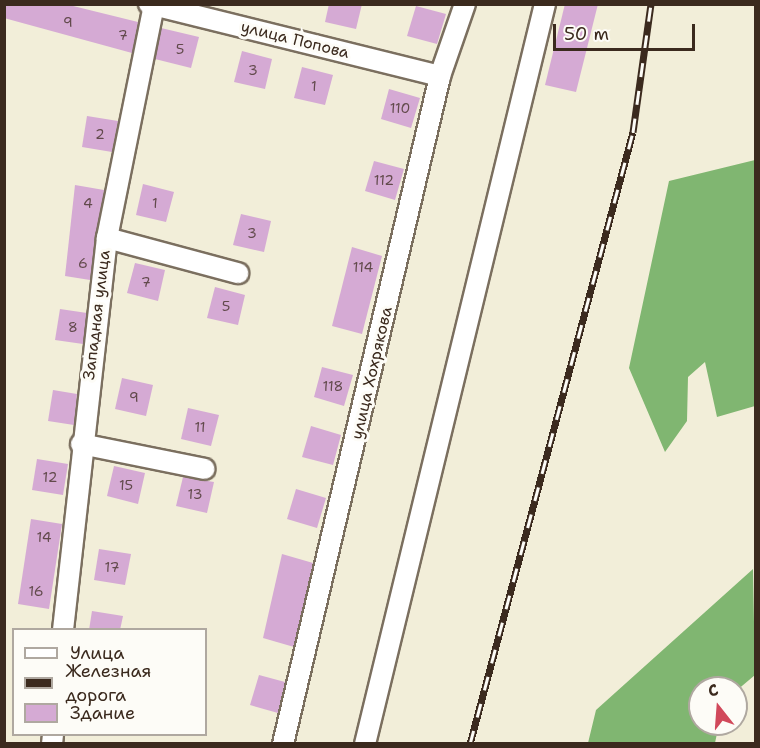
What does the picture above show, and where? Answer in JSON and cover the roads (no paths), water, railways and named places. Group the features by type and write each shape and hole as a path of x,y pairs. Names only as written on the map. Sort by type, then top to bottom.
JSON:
{"street":[{"name":"улица Хохрякова","path":"284,744 440,76 465,4"},
{"path":"364,744 545,4"},
{"name":"улица Попова","path":"153,5 440,76"},
{"name":"Западная улица","path":"63,628 81,444 107,238 153,5"},
{"path":"107,238 238,273"},
{"path":"81,444 205,469"}],"railway":[{"path":"470,744 633,132 651,4"}]}
